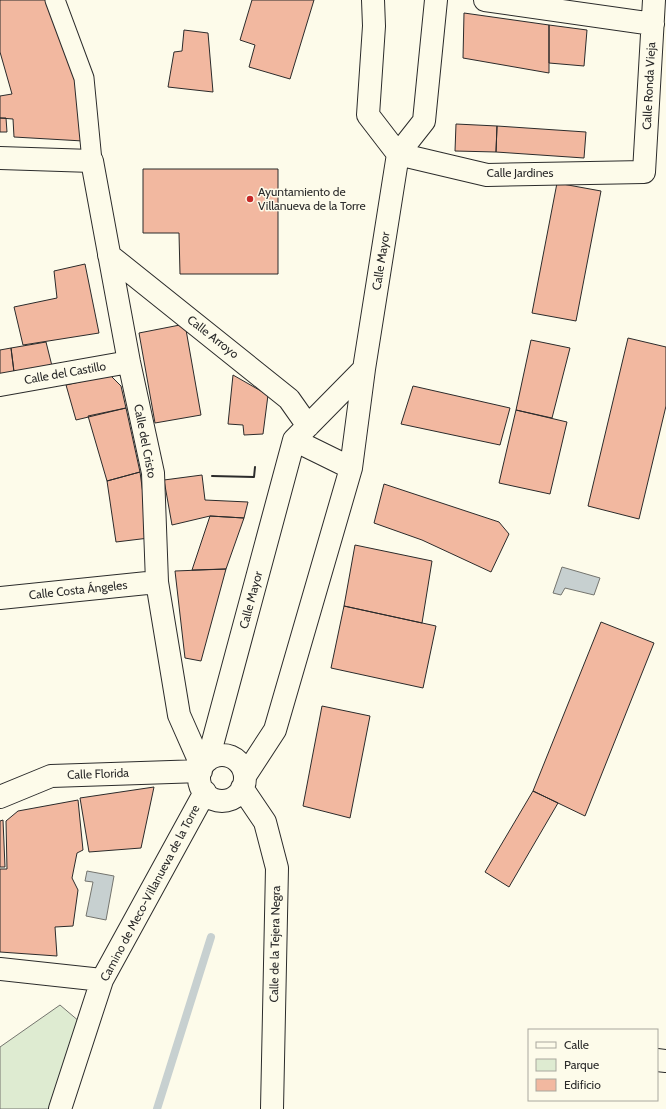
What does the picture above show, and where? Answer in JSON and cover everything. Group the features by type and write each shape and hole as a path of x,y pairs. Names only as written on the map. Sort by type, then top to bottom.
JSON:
{"street":[{"path":"0,158 92,161 84,78 55,0"},
{"path":"373,0 374,26 368,115 398,154 424,122 436,0"},
{"path":"485,0 653,24"},
{"name":"Calle Ronda Vieja","path":"644,172 654,0"},
{"name":"Calle Jardines","path":"398,154 487,175 644,172"},
{"name":"Calle Mayor","path":"243,782 275,730 351,468 364,369 398,154"},
{"name":"Calle del Cristo","path":"92,161 129,362 153,473 157,582 180,715 204,772"},
{"name":"Calle Arroyo","path":"109,256 289,399 301,433"},
{"name":"Calle del Castillo","path":"0,385 129,362"},
{"name":"Calle Mayor","path":"204,772 301,433 364,369"},
{"path":"301,433 351,468"},
{"name":"Calle Costa Ángeles","path":"0,598 157,582"},
{"path":"220,755 233,758 243,767 243,782 237,795 224,800 216,799 204,772 220,755"},
{"name":"Calle Florida","path":"0,797 51,776 204,772"},
{"name":"Camino de Meco-Villanueva de la Torre","path":"60,1109 102,980 204,772"},
{"name":"Calle de la Tejera Negra","path":"243,782 265,822 277,868 272,1109"},
{"path":"0,969 102,980"}],"green space":[{"path":"60,1005 87,1028 54,1109 0,1109 0,1047"}],"shaded area":[{"path":"562,567 600,578 594,595 565,588 561,595 553,593"},
{"path":"87,871 114,876 106,920 86,916 93,882 85,881"}],"building":[{"path":"0,0 48,0 76,77 83,141 14,137 13,119 0,118 0,96 12,94 0,52"},
{"path":"252,0 314,0 290,79 249,67 255,45 240,40"},
{"path":"464,13 549,25 549,73 463,58"},
{"path":"549,25 587,30 584,66 549,63"},
{"path":"184,30 208,33 213,92 168,87 174,52 182,51"},
{"path":"0,118 6,118 7,132 0,132"},
{"path":"456,124 497,126 496,152 455,151"},
{"path":"497,126 586,132 584,158 496,152"},
{"path":"143,169 278,169 278,274 180,274 179,233 143,233"},
{"path":"557,183 601,191 576,321 532,313"},
{"path":"85,264 99,333 23,345 14,307 57,298 54,271"},
{"path":"185,324 201,415 155,423 139,333"},
{"path":"628,338 666,347 666,406 639,519 588,506"},
{"path":"531,340 570,348 552,418 516,410"},
{"path":"46,342 52,366 14,372 11,348"},
{"path":"11,348 14,372 0,379 0,350"},
{"path":"110,375 121,386 126,408 76,420 66,385"},
{"path":"233,375 268,395 263,434 244,435 243,425 228,424"},
{"path":"413,386 510,408 500,445 401,424"},
{"path":"126,408 140,472 107,481 88,416"},
{"path":"516,410 567,422 550,494 499,483"},
{"path":"140,472 149,538 116,542 107,481"},
{"path":"202,475 205,500 248,502 244,518 210,516 172,525 164,480"},
{"path":"384,484 499,522 509,534 491,572 422,540 374,523"},
{"path":"210,516 244,518 226,569 192,570"},
{"path":"355,545 432,561 422,623 344,606"},
{"path":"226,569 201,661 185,658 175,571"},
{"path":"344,606 436,626 423,688 331,668"},
{"path":"601,622 654,643 585,816 533,791"},
{"path":"322,706 370,716 350,818 303,806"},
{"path":"154,787 141,848 89,852 80,798"},
{"path":"533,791 558,803 509,887 485,872"},
{"path":"78,800 83,850 77,853 72,878 78,890 73,926 55,927 57,956 0,952 0,869 7,869 6,821 18,811"},
{"path":"3,820 5,867 0,867 0,821"}],"waterway":[{"path":"157,1109 211,937"}],"wall":[{"path":"212,476 254,477 255,467"}],"place":[{"name":"Ayuntamiento de Villanueva de la Torre","path":"250,199"}]}
